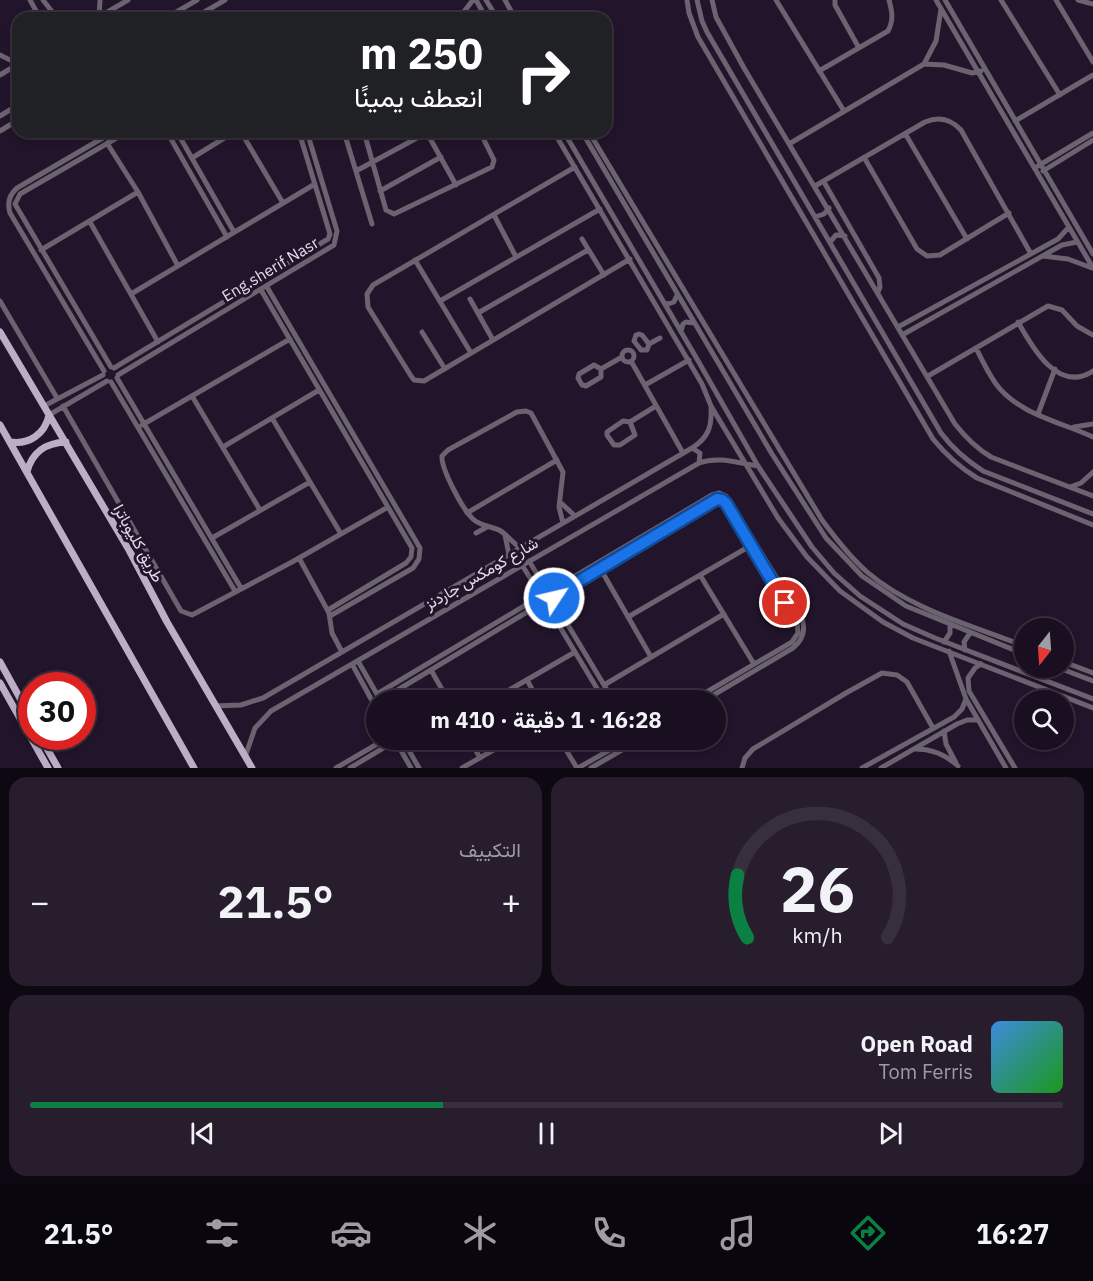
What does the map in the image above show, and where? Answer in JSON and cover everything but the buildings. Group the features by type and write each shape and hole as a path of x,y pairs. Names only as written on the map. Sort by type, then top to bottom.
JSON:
{"main road":[{"name":"طريق كليوباترا","path":"0,332 129,550 252,768"},
{"path":"10,442 23,442 35,437 45,428 49,415"},
{"path":"0,425 194,768"},
{"path":"27,472 38,451 47,445 66,442"},
{"path":"0,662 18,695"},
{"path":"0,683 44,752 58,768"},
{"path":"44,752 48,768"}],"street":[{"path":"43,0 52,12"},
{"path":"108,12 128,0"},
{"path":"176,12 196,0"},
{"path":"204,12 225,0"},
{"path":"464,12 474,0"},
{"path":"687,0 689,14 698,37 933,439 960,468 977,478 1093,525"},
{"path":"697,0 707,32 941,433 953,449 983,471 1093,514"},
{"path":"712,0 721,27 955,424 978,449 991,457 1093,496"},
{"path":"776,0 844,111"},
{"path":"828,0 835,3 859,48"},
{"path":"819,70 888,31 892,25 889,0"},
{"path":"936,0 944,4 985,69 1038,166"},
{"path":"1001,0 1060,95"},
{"path":"1056,0 1093,62"},
{"path":"1078,0 1093,4"},
{"path":"789,144 924,64 936,41 944,4"},
{"path":"944,4 978,72 1093,254"},
{"path":"42,12 47,7"},
{"path":"924,64 944,65 970,73 985,69"},
{"path":"1015,121 1093,75"},
{"path":"815,186 932,120 945,119 957,125 1031,254"},
{"path":"753,132 762,128"},
{"path":"1038,166 1093,133"},
{"path":"906,135 967,239"},
{"path":"104,138 20,194 16,200 16,207 112,368 113,379 140,426 238,589"},
{"path":"113,379 103,373 10,213 8,203 10,196 17,188 116,138"},
{"path":"170,138 227,237"},
{"path":"180,138 234,232"},
{"path":"192,158 224,138"},
{"path":"245,138 283,203"},
{"path":"44,406 158,342 328,239 330,234 301,138"},
{"name":"Eng.sherif Nasr","path":"49,415 330,249 337,240 337,231 309,138"},
{"path":"346,138 372,224"},
{"path":"366,138 386,210 394,214 490,169 494,164 494,158 483,138"},
{"path":"356,171 416,138"},
{"path":"430,138 456,185"},
{"path":"558,138 689,360 711,406 778,518 827,580 884,622 914,638 1093,708"},
{"path":"568,138 758,466 812,547 834,573 860,596 888,615 944,642 1093,699"},
{"path":"585,138 810,516 843,558 884,592 906,606 1014,650"},
{"path":"593,138 822,520 843,548 868,572 896,592 926,609 1014,642"},
{"path":"1042,172 1093,140"},
{"path":"107,143 138,192 178,266"},
{"path":"380,191 441,158"},
{"path":"865,159 920,252 927,256 936,257 1009,213"},
{"path":"575,167 372,285 367,294 367,304 414,380 424,381 630,259"},
{"path":"1042,172 1093,269"},
{"path":"824,182 879,278 878,292"},
{"path":"131,294 315,184"},
{"path":"41,250 138,192"},
{"path":"815,217 824,214 829,208"},
{"path":"440,301 600,209"},
{"path":"494,215 516,257"},
{"path":"90,222 158,342"},
{"path":"897,327 1042,248 1062,236 1069,226"},
{"path":"830,242 836,235 845,236"},
{"path":"582,239 604,275"},
{"path":"902,335 1065,243 1077,242"},
{"path":"1042,248 1044,255"},
{"path":"478,313 588,250"},
{"path":"1044,255 1068,259 1093,269"},
{"path":"415,260 471,353"},
{"path":"267,286 420,548 419,559 413,568 330,616"},
{"path":"847,291 856,286"},
{"path":"261,290 411,544 412,553 409,560 328,610"},
{"path":"664,303 674,302 677,295"},
{"path":"470,299 493,340"},
{"path":"64,304 71,300"},
{"path":"0,301 57,398"},
{"path":"928,376 1044,308 1055,307 1065,312 1077,326 1093,335"},
{"path":"206,313 210,320"},
{"path":"922,314 927,321"},
{"path":"1018,322 1037,355 1054,369 1073,377 1083,376 1093,371"},
{"path":"681,331 683,324 694,323"},
{"path":"422,332 445,369"},
{"path":"649,344 642,335 639,334 634,338 644,351 649,344 660,338"},
{"path":"140,426 290,339"},
{"path":"601,369 622,357 623,352 638,346"},
{"path":"976,348 1001,390 1021,406 1093,436"},
{"path":"631,350 634,354 631,361"},
{"path":"622,357 626,362 631,361"},
{"path":"645,385 689,360"},
{"path":"631,361 683,453"},
{"path":"594,365 601,369 601,377 586,386 579,382 579,374 594,365"},
{"path":"1038,414 1054,369"},
{"path":"702,384 709,380"},
{"path":"223,447 320,390"},
{"path":"73,391 77,397"},
{"path":"192,396 261,510"},
{"path":"63,406 181,611 192,615 388,507"},
{"path":"630,422 635,435 620,445 614,445 607,435 608,430 623,421 630,422 657,406"},
{"name":"شارع كومكس جاردنز","path":"215,706 241,705 263,698 692,448 707,436 711,424 711,406"},
{"path":"520,548 505,535 474,521 468,513 443,467 442,456 448,450 517,412 526,411 533,415 558,460 563,476 559,507 563,524"},
{"path":"272,418 340,534"},
{"path":"1073,428 1093,424"},
{"path":"140,426 212,538 213,546"},
{"path":"692,448 700,453 699,463"},
{"path":"772,454 780,450"},
{"name":"شارع كومكس جاردنز","path":"245,757 255,728 270,711 699,463 710,459 723,459 758,466"},
{"path":"468,513 558,460"},
{"path":"1070,487 1081,483 1093,472"},
{"path":"212,538 310,482"},
{"path":"1026,498 1029,489"},
{"path":"397,690 712,495 719,493 726,496 802,619 804,632 798,644 793,648 722,690"},
{"path":"384,690 717,499 726,503 798,628 796,638 792,642 710,690"},
{"path":"560,501 575,516"},
{"path":"778,518 788,512"},
{"path":"477,533 487,527"},
{"path":"505,535 509,555"},
{"path":"628,617 750,546"},
{"path":"299,558 328,610 332,633 342,652"},
{"path":"529,561 607,690"},
{"path":"522,565 598,690"},
{"path":"600,568 651,657"},
{"path":"700,575 754,664"},
{"path":"604,685 724,614"},
{"path":"884,622 888,615"},
{"path":"944,642 950,633 950,625"},
{"path":"965,650 964,642 970,633"},
{"path":"949,651 959,678 1016,768"},
{"path":"510,690 575,652"},
{"path":"355,662 374,690"},
{"path":"355,662 368,690"},
{"path":"981,664 975,668 964,686 966,699 1006,768"},
{"path":"1074,666 1093,673"},
{"path":"430,670 441,690"},
{"path":"742,768 745,758 753,749 882,673 897,675 907,682 933,728"},
{"path":"1074,674 1093,681"},
{"path":"959,678 968,678"},
{"path":"527,680 532,690"},
{"path":"263,698 270,711"},
{"path":"866,767 958,713 966,699"},
{"path":"881,768 962,722 978,720"},
{"path":"944,731 948,747 959,767"},
{"path":"992,744 999,740"},
{"path":"910,741 914,749"},
{"path":"914,749 941,754 959,767"},
{"path":"336,768 367,750"},
{"path":"350,768 379,750"},
{"path":"401,750 411,768"},
{"path":"409,750 419,768"},
{"path":"476,750 480,758"},
{"path":"462,768 494,750"},
{"path":"566,750 578,768 610,750"},
{"path":"591,768 622,750"}],"route":[{"path":"554,598 717,499 726,503 785,603"}]}
